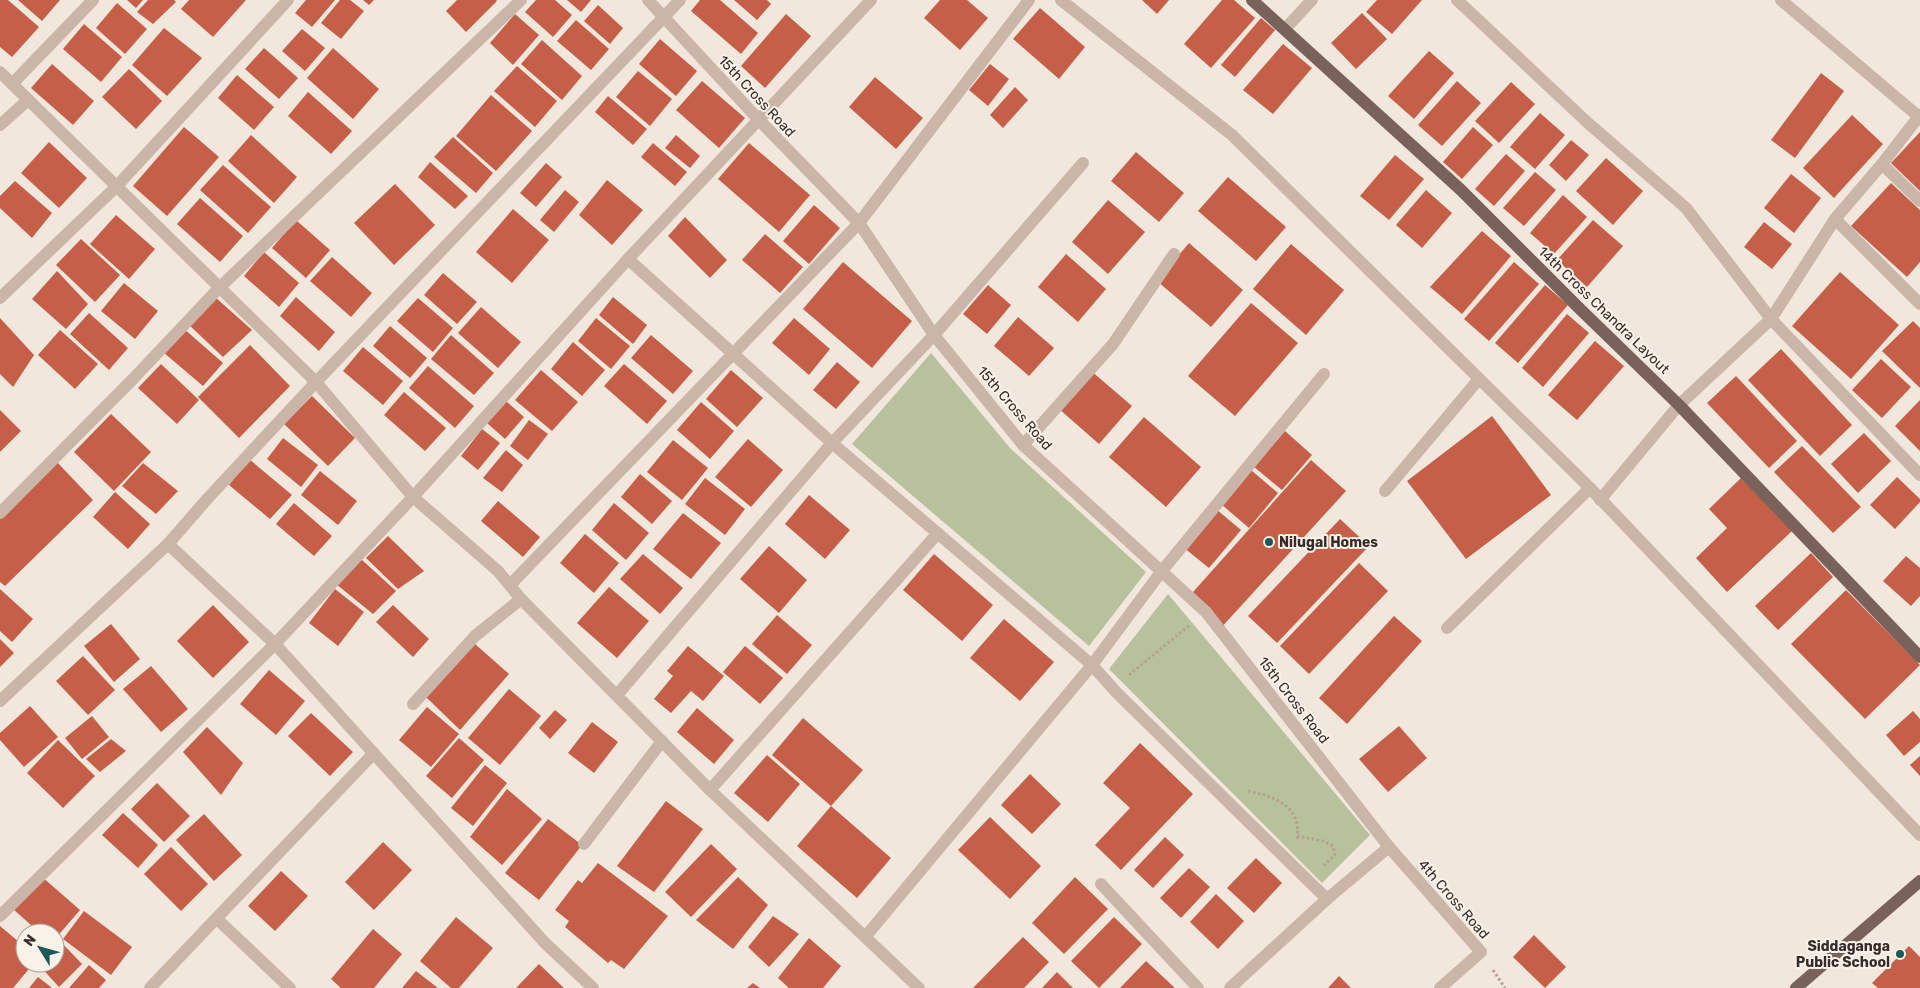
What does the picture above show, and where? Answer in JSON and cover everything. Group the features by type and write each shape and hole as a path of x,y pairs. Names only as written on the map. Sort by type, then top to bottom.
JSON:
{"main road":[{"name":"14th Cross Chandra Layout","path":"1252,0 1461,190 1679,405 1920,657"},
{"path":"1796,988 1920,881"}],"street":[{"path":"12,84 93,0"},
{"path":"0,298 116,186 288,0"},
{"name":"15th Cross Road","path":"648,0 759,120 859,223 934,335 1023,445 1206,612 1389,847"},
{"path":"0,701 168,544 316,382 680,0"},
{"path":"0,916 275,644 413,497 628,259 871,0"},
{"path":"510,585 859,223 1029,0"},
{"path":"1061,0 1232,135 1590,488 1920,835"},
{"path":"1284,29 1312,0"},
{"path":"1457,0 1588,123 1686,208 1771,319 1920,475"},
{"path":"1600,500 1679,405 1771,319 1835,219 1882,164 1919,115 1781,0"},
{"path":"0,513 219,288 517,2"},
{"path":"0,72 316,382 413,497 498,571 521,599 710,790 919,988"},
{"path":"0,125 28,100"},
{"path":"617,695 832,443 934,335 1083,162"},
{"path":"1882,164 1920,201"},
{"path":"1835,219 1920,304"},
{"path":"1023,445 1113,344 1174,254"},
{"path":"628,259 832,443 1092,665 1116,692 1327,899"},
{"path":"866,936 1092,665 1161,572 1324,374"},
{"path":"1385,492 1479,379"},
{"path":"1447,628 1590,488"},
{"path":"710,790 938,533"},
{"path":"168,544 275,644 545,943 593,988"},
{"path":"413,704 475,636 521,599"},
{"path":"584,844 662,741"},
{"path":"150,988 374,753"},
{"path":"1230,988 1327,899 1389,847"},
{"name":"4th Cross Road","path":"1389,847 1481,952 1440,988"},
{"path":"1101,884 1198,988"},
{"path":"217,919 290,988"}],"path":[{"path":"1137,681 1130,674 1206,612"},
{"path":"1240,789 1270,796 1284,803 1294,814 1297,836 1295,847"},
{"path":"1297,836 1323,841 1333,846 1336,855 1318,869"}],"green space":[{"path":"931,353 1010,448 1146,572 1089,646 852,444"},
{"path":"1168,594 1370,835 1322,883 1109,669"}],"building":[{"path":"0,0 8,0 39,27 12,57 0,47"},
{"path":"18,0 60,0 42,21"},
{"path":"127,0 143,0 136,8"},
{"path":"148,0 174,0 176,2 153,24 137,12"},
{"path":"189,0 246,0 213,37 181,9"},
{"path":"306,0 335,0 312,27 295,13"},
{"path":"340,0 350,0 364,11 341,39 321,23"},
{"path":"363,0 374,0 369,5"},
{"path":"457,0 497,1 466,32 446,11"},
{"path":"536,0 555,0 572,15 553,37 525,12"},
{"path":"567,0 591,0 581,12"},
{"path":"700,0 720,0 758,33 741,54 691,11"},
{"path":"734,0 767,0 771,4 757,20"},
{"path":"940,0 967,0 988,18 960,50 924,18"},
{"path":"1142,0 1169,0 1157,14"},
{"path":"1222,0 1234,0 1255,18 1211,68 1184,44"},
{"path":"1377,0 1422,0 1392,34 1366,12"},
{"path":"117,3 147,29 125,54 96,28"},
{"path":"598,5 623,28 610,44 584,21"},
{"path":"1040,8 1085,47 1059,79 1013,39"},
{"path":"1362,13 1387,39 1356,69 1331,43"},
{"path":"515,14 539,35 513,65 490,43"},
{"path":"786,14 811,36 765,88 741,66"},
{"path":"1261,18 1275,30 1235,77 1221,65"},
{"path":"576,20 609,49 591,70 557,41"},
{"path":"84,24 122,57 101,82 63,49"},
{"path":"164,28 202,58 167,96 132,65"},
{"path":"302,29 325,48 305,71 282,51"},
{"path":"660,39 697,71 676,96 639,64"},
{"path":"542,40 582,76 562,100 521,64"},
{"path":"1283,44 1312,68 1273,114 1243,90"},
{"path":"264,48 298,78 279,99 245,69"},
{"path":"333,48 379,89 353,119 307,78"},
{"path":"1429,51 1454,73 1414,119 1388,96"},
{"path":"52,64 94,101 73,125 31,88"},
{"path":"990,64 1009,79 988,106 969,90"},
{"path":"517,66 557,101 535,127 494,91"},
{"path":"129,69 162,101 136,129 102,97"},
{"path":"638,71 672,99 650,126 616,97"},
{"path":"1821,73 1844,91 1795,158 1771,140"},
{"path":"237,75 274,107 254,130 218,98"},
{"path":"875,77 923,118 896,149 849,107"},
{"path":"702,81 745,118 719,148 676,110"},
{"path":"1457,81 1481,103 1442,146 1418,125"},
{"path":"1511,82 1535,104 1499,143 1475,121"},
{"path":"1015,87 1028,100 1003,128 990,115"},
{"path":"308,92 352,131 331,154 288,116"},
{"path":"491,95 532,131 496,171 456,136"},
{"path":"608,96 647,129 633,145 595,112"},
{"path":"1540,113 1565,135 1535,169 1510,147"},
{"path":"1852,115 1883,144 1834,198 1803,168"},
{"path":"184,127 219,157 167,216 133,186"},
{"path":"1473,127 1493,145 1462,179 1443,162"},
{"path":"1920,132 1920,191 1891,163"},
{"path":"251,135 297,177 274,203 228,161"},
{"path":"676,135 700,156 690,168 665,148"},
{"path":"453,137 493,173 476,193 434,157"},
{"path":"1571,140 1589,155 1566,181 1549,165"},
{"path":"49,142 87,178 59,208 21,173"},
{"path":"653,143 687,172 675,186 641,157"},
{"path":"749,143 810,195 779,232 718,179"},
{"path":"1136,152 1184,193 1159,222 1111,181"},
{"path":"1506,154 1525,171 1494,206 1475,189"},
{"path":"1395,155 1424,179 1389,220 1360,196"},
{"path":"1606,158 1643,191 1613,225 1576,191"},
{"path":"430,162 468,196 455,209 418,177"},
{"path":"546,163 562,177 536,207 520,193"},
{"path":"223,165 271,207 248,233 200,190"},
{"path":"1535,172 1556,190 1524,226 1503,208"},
{"path":"1791,174 1821,198 1794,233 1764,208"},
{"path":"1228,177 1286,227 1256,261 1198,211"},
{"path":"607,180 643,210 612,245 579,215"},
{"path":"15,181 52,213 32,238 0,208 0,196"},
{"path":"1891,183 1920,210 1920,262 1907,277 1851,226"},
{"path":"395,184 435,225 394,265 354,223"},
{"path":"565,190 579,202 554,232 540,220"},
{"path":"1426,190 1452,213 1422,248 1396,225"},
{"path":"1563,195 1587,217 1554,254 1530,233"},
{"path":"200,198 243,236 220,262 177,224"},
{"path":"1108,200 1145,232 1108,274 1072,242"},
{"path":"814,205 840,228 809,264 783,241"},
{"path":"513,209 549,240 512,283 476,252"},
{"path":"116,215 155,249 129,279 90,244"},
{"path":"685,217 727,260 710,278 668,236"},
{"path":"296,220 330,250 306,278 272,248"},
{"path":"1593,220 1623,246 1587,287 1557,260"},
{"path":"1764,222 1792,244 1772,269 1744,247"},
{"path":"1482,231 1511,256 1462,314 1430,287"},
{"path":"765,234 803,267 780,293 742,260"},
{"path":"81,239 120,275 95,302 56,265"},
{"path":"1189,243 1243,290 1211,327 1157,281"},
{"path":"1291,244 1344,290 1306,335 1253,289"},
{"path":"264,252 299,283 279,307 244,276"},
{"path":"1066,254 1106,289 1078,322 1038,287"},
{"path":"332,257 372,293 351,317 310,281"},
{"path":"843,262 912,321 872,368 803,309"},
{"path":"1514,262 1539,284 1489,341 1464,319"},
{"path":"57,271 88,304 66,329 32,299"},
{"path":"1840,272 1899,325 1851,379 1792,326"},
{"path":"443,273 477,302 457,324 424,295"},
{"path":"124,283 158,311 135,339 101,311"},
{"path":"988,285 1011,305 987,334 963,314"},
{"path":"1545,285 1568,305 1518,363 1495,343"},
{"path":"215,297 252,330 223,357 188,324"},
{"path":"296,297 335,332 319,351 280,316"},
{"path":"613,297 647,325 633,344 599,315"},
{"path":"418,298 453,328 433,352 397,321"},
{"path":"1251,303 1298,343 1235,416 1188,376"},
{"path":"481,307 521,342 498,368 458,333"},
{"path":"89,313 128,348 109,370 70,334"},
{"path":"1567,314 1589,333 1543,387 1522,368"},
{"path":"1018,317 1054,348 1029,376 994,346"},
{"path":"0,318 34,355 13,387 0,374"},
{"path":"596,318 630,346 611,369 578,341"},
{"path":"794,318 830,349 809,375 772,343"},
{"path":"1913,321 1920,328 1920,388 1882,351"},
{"path":"390,326 427,358 410,378 373,346"},
{"path":"183,328 223,363 203,386 163,352"},
{"path":"60,330 98,364 75,389 38,355"},
{"path":"451,335 494,373 474,395 431,359"},
{"path":"651,335 693,371 673,394 631,358"},
{"path":"1595,341 1624,366 1577,420 1548,395"},
{"path":"573,342 605,370 582,396 551,369"},
{"path":"250,345 290,386 239,438 198,397"},
{"path":"363,347 403,381 383,405 343,371"},
{"path":"1781,349 1852,425 1820,456 1748,380"},
{"path":"1881,359 1911,387 1882,418 1852,390"},
{"path":"837,362 860,382 836,409 813,390"},
{"path":"161,364 199,400 177,424 138,388"},
{"path":"624,364 667,401 647,424 604,386"},
{"path":"428,366 474,406 455,428 409,388"},
{"path":"541,370 578,402 552,431 515,400"},
{"path":"731,370 763,398 737,427 706,399"},
{"path":"1090,370 1132,406 1099,444 1058,408"},
{"path":"1736,376 1797,441 1769,468 1707,403"},
{"path":"404,392 446,428 425,451 384,415"},
{"path":"312,396 355,438 328,466 284,424"},
{"path":"1920,400 1920,451 1895,426"},
{"path":"506,401 524,417 505,439 487,423"},
{"path":"701,402 734,431 710,459 677,430"},
{"path":"0,410 21,431 0,452"},
{"path":"111,414 151,452 114,491 74,452"},
{"path":"1492,416 1551,495 1466,559 1407,481"},
{"path":"1144,417 1201,467 1166,507 1109,457"},
{"path":"529,420 548,434 528,460 510,446"},
{"path":"482,429 500,443 478,470 461,456"},
{"path":"1285,431 1312,455 1282,490 1254,467"},
{"path":"1864,433 1891,461 1858,493 1831,464"},
{"path":"283,438 318,465 301,487 267,459"},
{"path":"748,439 783,470 751,507 715,477"},
{"path":"673,440 708,468 682,500 647,472"},
{"path":"1802,446 1861,507 1833,533 1774,472"},
{"path":"506,450 523,465 502,492 483,478"},
{"path":"249,459 292,495 270,519 229,485"},
{"name":"Nilugal Homes","path":"1311,460 1346,491 1219,630 1193,592"},
{"path":"56,461 93,500 5,586 0,582 0,515"},
{"path":"143,463 178,491 156,514 122,486"},
{"path":"1251,470 1278,493 1249,528 1221,504"},
{"path":"320,471 357,501 338,525 301,495"},
{"path":"640,474 672,501 652,524 621,497"},
{"path":"1897,477 1920,499 1920,502 1895,529 1870,505"},
{"path":"705,478 745,509 725,535 685,504"},
{"path":"1741,478 1792,531 1727,592 1696,558 1727,528 1709,509"},
{"path":"115,492 150,524 128,549 93,517"},
{"path":"809,495 850,530 825,559 785,524"},
{"path":"498,501 540,537 523,557 481,521"},
{"path":"294,503 332,536 314,556 276,524"},
{"path":"614,503 649,533 626,560 592,530"},
{"path":"1216,509 1241,530 1209,568 1183,547"},
{"path":"683,513 721,543 691,579 653,549"},
{"path":"1340,519 1369,546 1277,643 1248,616"},
{"path":"585,534 619,563 594,593 560,563"},
{"path":"388,536 424,571 398,589 366,558"},
{"path":"769,546 807,580 779,613 740,579"},
{"path":"1811,553 1833,577 1778,630 1755,606"},
{"path":"643,554 683,588 660,614 620,579"},
{"path":"934,554 993,605 962,641 903,590"},
{"path":"1906,556 1920,568 1920,596 1911,606 1883,581"},
{"path":"361,559 396,591 373,614 336,584"},
{"path":"1359,563 1388,591 1309,674 1280,646"},
{"path":"609,587 649,621 617,658 577,623"},
{"path":"0,589 33,619 12,642 0,631"},
{"path":"335,589 364,612 338,646 309,623"},
{"path":"1846,590 1920,665 1865,719 1791,644"},
{"path":"213,605 249,642 213,678 177,641"},
{"path":"393,605 429,639 413,657 376,622"},
{"path":"777,615 812,645 787,674 752,644"},
{"path":"1394,616 1422,641 1347,724 1319,698"},
{"path":"1004,619 1054,662 1020,701 970,658"},
{"path":"111,624 140,659 114,682 84,646"},
{"path":"0,639 14,653 0,667"},
{"path":"475,644 509,674 460,730 425,696"},
{"path":"688,646 724,676 703,701 691,691 671,713 654,699 673,676 667,671"},
{"path":"745,646 783,678 760,704 723,672"},
{"path":"83,656 115,690 88,715 56,681"},
{"path":"151,666 188,709 161,732 123,689"},
{"path":"269,670 305,701 276,735 240,704"},
{"path":"509,689 541,716 500,765 468,738"},
{"path":"30,706 58,737 24,767 0,740 0,733"},
{"path":"427,707 459,734 431,767 399,740"},
{"path":"697,708 734,740 714,764 677,732"},
{"path":"555,710 567,720 550,739 539,728"},
{"path":"1913,711 1920,719 1920,742 1904,756 1886,735"},
{"path":"311,713 353,752 330,776 288,736"},
{"path":"92,716 109,737 82,759 65,738"},
{"path":"803,718 863,770 831,806 772,755"},
{"path":"592,722 618,742 594,773 568,753"},
{"path":"1399,726 1427,758 1388,792 1359,759"},
{"path":"207,727 243,763 221,795 183,752"},
{"path":"459,738 484,760 452,798 426,776"},
{"path":"111,739 126,751 100,772 86,759"},
{"path":"58,740 95,776 63,808 27,773"},
{"path":"1140,743 1193,794 1121,870 1095,845 1130,808 1103,783"},
{"path":"767,755 800,784 768,822 734,793"},
{"path":"1920,756 1920,776 1910,765"},
{"path":"485,765 507,783 473,826 451,808"},
{"path":"1030,774 1061,804 1032,834 1001,805"},
{"path":"157,783 190,816 164,842 131,809"},
{"path":"507,789 542,819 502,865 470,837"},
{"path":"666,801 703,829 654,892 617,866"},
{"path":"831,806 891,858 857,898 797,846"},
{"path":"123,813 158,845 138,868 102,835"},
{"path":"204,814 242,855 214,881 176,840"},
{"path":"990,817 1041,866 1010,899 958,850"},
{"path":"548,819 582,845 539,900 505,873"},
{"path":"1165,837 1184,855 1153,888 1134,870"},
{"path":"383,842 412,870 374,910 345,882"},
{"path":"711,844 737,869 691,917 665,892"},
{"path":"171,847 208,884 181,911 144,874"},
{"path":"1256,858 1282,883 1254,913 1227,888"},
{"path":"598,863 668,916 624,969 611,960 608,963 565,927 569,921 555,910 578,880 582,883"},
{"path":"1189,868 1210,887 1181,918 1160,898"},
{"path":"281,871 308,896 275,931 248,906"},
{"path":"41,876 80,910 65,927 65,923 29,923 13,909"},
{"path":"738,877 768,905 733,949 696,920"},
{"path":"1075,877 1108,909 1064,954 1032,923"},
{"path":"1216,894 1244,921 1218,949 1190,922"},
{"path":"84,911 132,947 111,975 65,940 65,936"},
{"path":"773,916 799,934 769,967 748,947"},
{"path":"456,917 493,948 459,988 451,988 420,961"},
{"path":"1114,917 1142,944 1099,988 1071,961"},
{"path":"0,926 15,939 15,973 26,973 13,988 0,988"},
{"path":"373,929 402,954 374,988 341,988 331,979"},
{"path":"1534,935 1566,967 1545,988 1513,957"},
{"path":"1023,937 1049,962 1024,988 973,988"},
{"path":"809,938 841,966 823,988 789,988 778,978"},
{"path":"65,946 82,964 59,987 46,973 65,973"},
{"path":"1909,946 1920,957 1920,988 1878,988 1872,983"},
{"path":"1146,961 1175,988 1120,988"},
{"path":"539,964 564,988 516,988"},
{"path":"89,965 106,980 99,988 69,988"},
{"path":"416,971 438,988 402,988"},
{"path":"1057,972 1073,988 1042,988"},
{"path":"1339,976 1351,988 1328,988"},
{"path":"38,977 52,988 29,988"},
{"path":"753,983 760,988 747,988"}],"place":[{"name":"Nilugal Homes","path":"1269,542"},
{"name":"Siddaganga Public School","path":"1900,954"}]}
